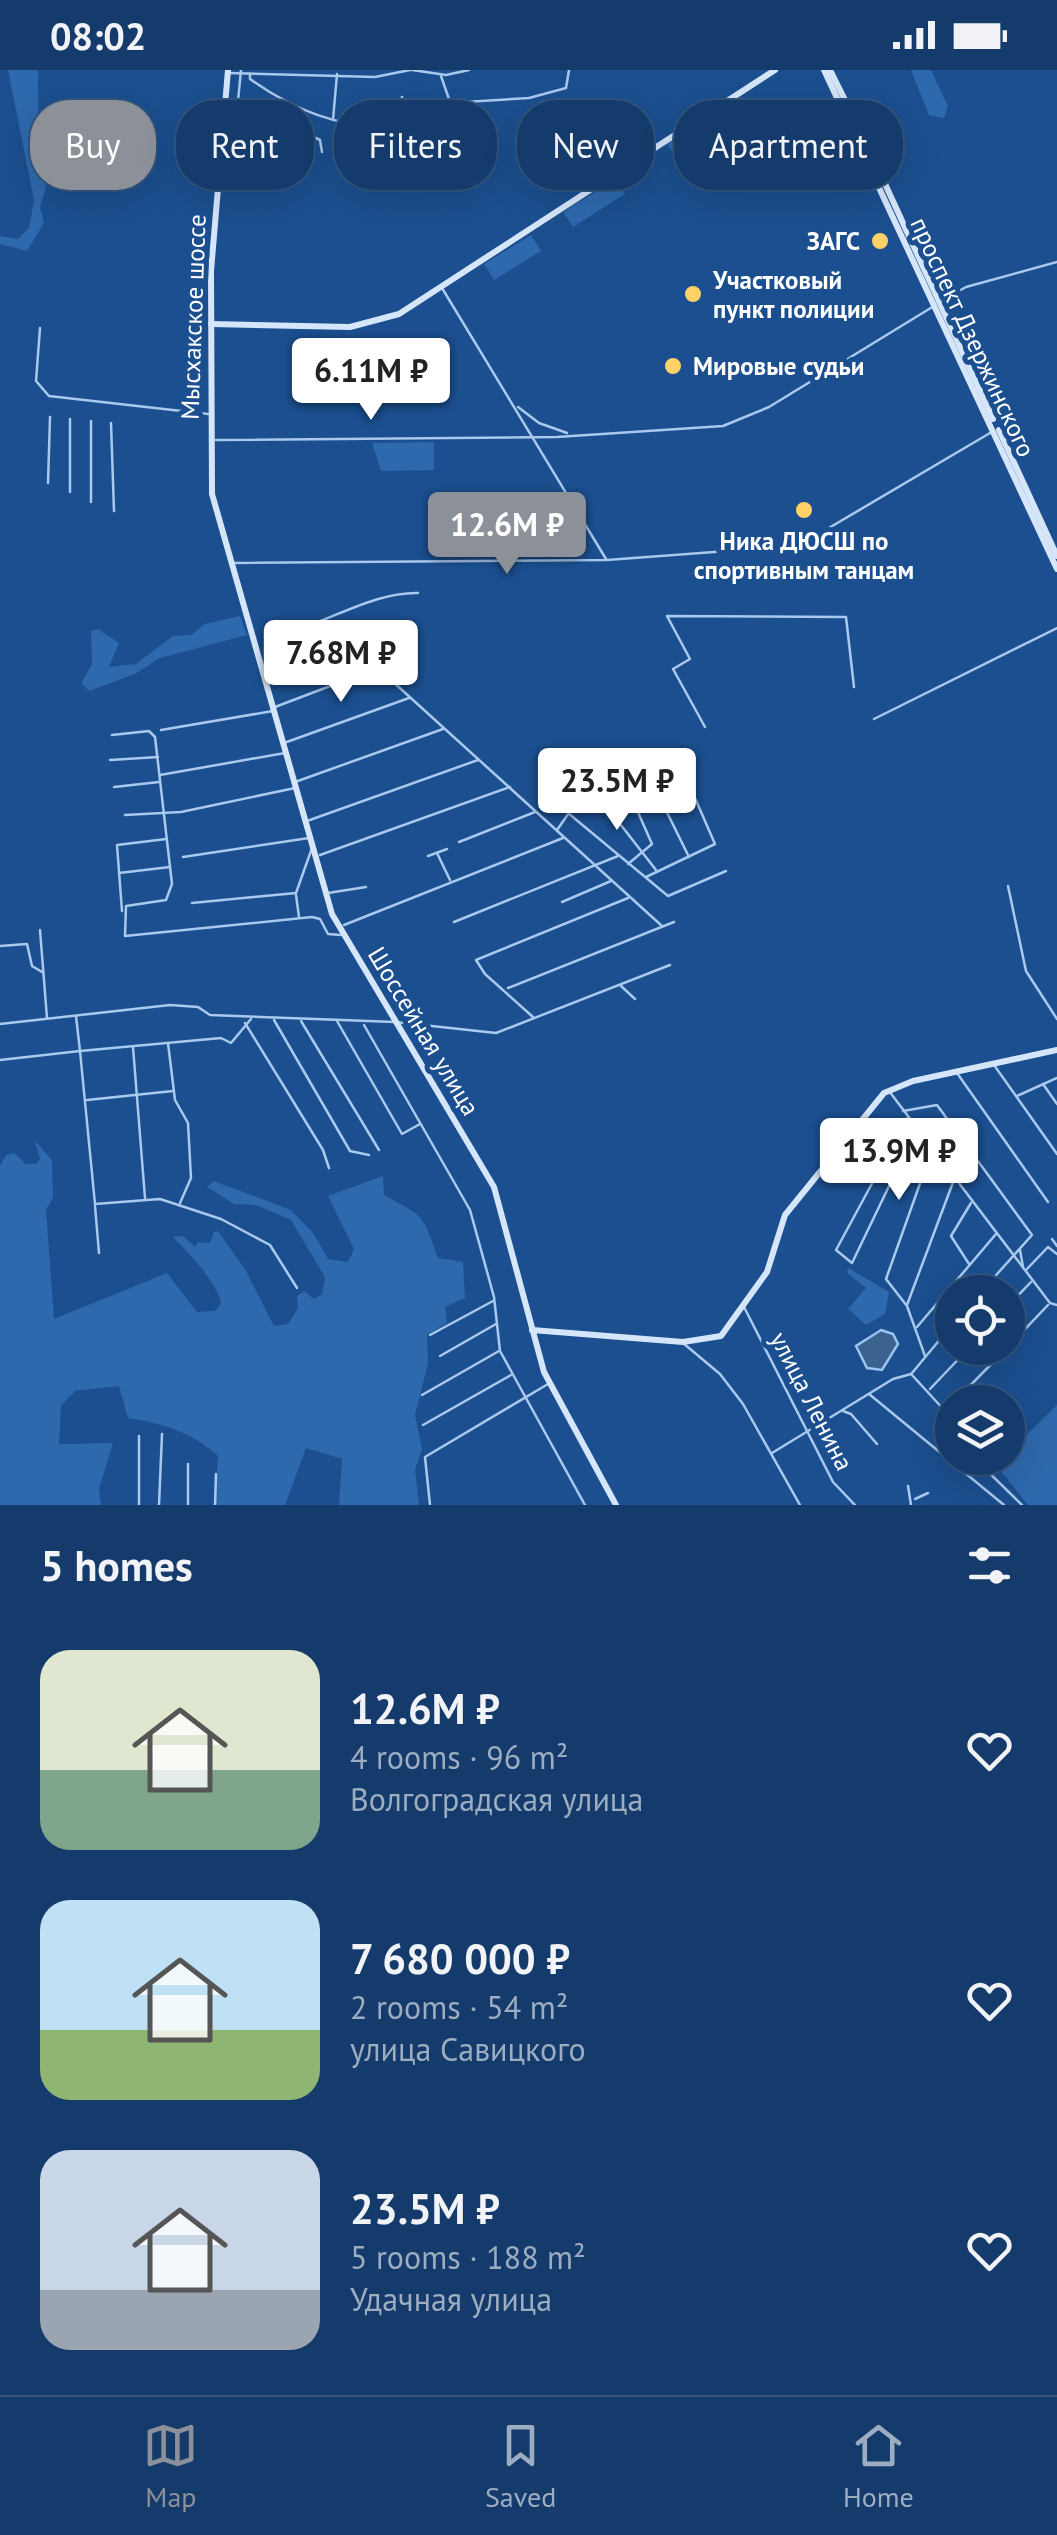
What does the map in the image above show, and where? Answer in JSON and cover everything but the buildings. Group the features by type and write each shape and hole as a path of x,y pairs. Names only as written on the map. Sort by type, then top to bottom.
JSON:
{"street":[{"path":"228,72 337,74 411,70 440,75 467,70"},
{"path":"496,100 528,98 566,88 569,70"},
{"name":"проспект Дзержинского","path":"827,70 1057,556"},
{"name":"Мысхакское шоссе","path":"226,100 228,72"},
{"path":"241,72 238,102 320,140 322,152"},
{"path":"211,324 362,326 400,314 769,72"},
{"path":"250,74 250,80 278,98 346,126 390,126 398,116 402,98"},
{"path":"333,121 337,74"},
{"path":"440,75 447,100"},
{"name":"Мысхакское шоссе","path":"219,190 210,338 210,488 232,563"},
{"path":"209,440 533,438 568,433 606,436 735,424 966,287 1057,262"},
{"path":"442,288 607,560"},
{"path":"211,312 228,324"},
{"path":"210,338 228,324"},
{"path":"40,328 36,381 49,396 209,414"},
{"path":"513,402 527,416 568,433"},
{"path":"527,416 528,429"},
{"path":"48,483 50,417"},
{"path":"70,420 70,492"},
{"path":"91,421 91,502"},
{"path":"111,423 114,511"},
{"path":"232,563 607,560 794,544 996,429"},
{"name":"проспект Дзержинского","path":"996,429 1057,568"},
{"name":"Шоссейная улица","path":"232,563 326,894 340,931 494,1187 536,1347 549,1382 616,1505"},
{"path":"252,635 294,632 369,603 418,593"},
{"path":"704,727 673,670 690,659 667,616 846,617 854,687"},
{"path":"874,719 1057,628"},
{"path":"265,636 273,664 345,640 662,926"},
{"path":"161,730 274,709 376,668"},
{"path":"284,743 410,698"},
{"path":"125,815 295,785 444,728"},
{"path":"112,735 152,732 172,887 166,900 133,904 123,914"},
{"path":"160,775 286,752"},
{"path":"110,760 158,757"},
{"path":"645,878 715,844 678,759"},
{"path":"306,822 479,760"},
{"path":"628,864 652,843 626,785 651,775 689,857"},
{"path":"114,786 161,782"},
{"path":"300,918 296,893 314,852 511,786"},
{"path":"556,831 578,800 610,810 657,871"},
{"path":"459,842 536,811"},
{"path":"568,814 668,896 726,871"},
{"path":"167,838 117,845 124,936 300,918 320,919 328,934 563,838"},
{"path":"183,857 310,838"},
{"path":"428,856 448,848"},
{"path":"437,853 450,881"},
{"path":"454,922 618,856"},
{"path":"118,873 170,867"},
{"path":"562,902 611,881"},
{"path":"1008,886 1026,971 1057,1018"},
{"path":"326,894 366,887"},
{"path":"192,903 296,893"},
{"path":"532,1017 475,962 629,898"},
{"path":"505,989 674,922"},
{"path":"40,930 47,1019"},
{"path":"0,946 27,944 32,966 42,972"},
{"path":"0,1024 170,1004 252,1018 394,1022 496,1033 670,965"},
{"path":"620,985 636,999"},
{"path":"76,1016 98,1253"},
{"path":"0,1060 221,1038 231,1043 244,1022 252,1018"},
{"path":"273,1019 350,1151 369,1155"},
{"path":"300,1020 379,1150"},
{"path":"244,1022 323,1150 328,1168"},
{"path":"337,1022 402,1134 421,1123"},
{"path":"362,1023 470,1210 494,1300 500,1351 585,1505"},
{"path":"168,1042 173,1091 188,1123 191,1178 179,1204"},
{"path":"133,1046 145,1200"},
{"path":"532,1330 683,1342 721,1336 770,1266 785,1214 888,1090 1057,1050"},
{"path":"993,1064 1057,1154"},
{"path":"956,1072 1048,1202"},
{"path":"1016,1097 1057,1078"},
{"path":"1042,1082 1057,1104"},
{"path":"888,1090 1013,1256 1050,1303 1057,1305"},
{"path":"85,1100 173,1091"},
{"path":"903,1111 937,1105 1032,1235 996,1275"},
{"path":"908,1117 841,1237 836,1253 852,1262 917,1128"},
{"path":"925,1356 907,1306 886,1277 933,1147"},
{"path":"907,1306 955,1177"},
{"path":"95,1204 145,1200 179,1204 267,1242 297,1288"},
{"path":"970,1265 951,1236 972,1201"},
{"path":"916,1328 996,1234"},
{"path":"1052,1239 1057,1246"},
{"path":"1025,1269 1048,1247 1057,1254"},
{"path":"1020,1249 1025,1269"},
{"path":"1025,1288 1032,1280"},
{"path":"430,1335 494,1300"},
{"path":"1025,1329 1050,1303"},
{"name":"улица Ленина","path":"744,1307 838,1490 855,1505"},
{"path":"529,1317 548,1332"},
{"path":"440,1356 498,1323"},
{"path":"536,1347 548,1332"},
{"path":"683,1342 730,1386 800,1505"},
{"path":"771,1453 869,1394 911,1374 935,1345"},
{"path":"422,1395 500,1351"},
{"path":"929,1390 953,1365"},
{"path":"970,1385 990,1365"},
{"path":"423,1425 512,1374"},
{"path":"911,1374 935,1398"},
{"path":"430,1505 425,1457 547,1388 549,1382"},
{"path":"869,1394 1004,1505"},
{"path":"841,1410 851,1414 877,1444"},
{"path":"159,1505 162,1434"},
{"path":"139,1436 139,1505"},
{"path":"188,1464 188,1505"},
{"path":"215,1505 216,1474"},
{"path":"991,1475 1022,1505"},
{"path":"908,1486 912,1502 928,1493"}],"shaded area":[{"path":"8,70 38,70 38,100 30,100 30,180"},
{"path":"911,70 931,70 948,106 944,118 929,115"},
{"path":"32,190 45,190 40,207 44,223 27,251 0,244 0,236 18,239 29,228"},
{"path":"598,190 623,190 625,194 573,227 563,212"},
{"path":"531,235 541,251 494,280 484,264"},
{"path":"434,442 434,470 381,471 372,443"},
{"path":"240,616 247,635 160,658 135,674 89,691 81,683 92,664 91,631 98,629 119,643 109,667 136,664 173,636 191,635 205,624"},
{"path":"35,1141 52,1160 53,1198 46,1210 54,1319 167,1273 197,1312 215,1311 221,1303 215,1287 173,1237 183,1236 195,1247 198,1242 210,1243 218,1231 246,1271 274,1326 288,1324 298,1308 297,1296 304,1291 314,1299 322,1294 325,1277 291,1220 256,1205 234,1204 207,1187 214,1181 291,1210 314,1234 328,1259 348,1262 354,1249 328,1196 383,1176 384,1195 420,1217 438,1258 463,1262 465,1298 445,1307 447,1323 427,1335 428,1364 415,1415 422,1449 415,1470 419,1505 339,1505 342,1459 306,1448 285,1505 215,1505 218,1456 176,1430 128,1418 119,1386 75,1391 61,1405 59,1444 113,1443 99,1489 101,1505 0,1505 0,1166 6,1155 14,1153 26,1164 36,1164 40,1159"},
{"path":"848,1268 889,1292 885,1314 866,1325 848,1309 866,1288 847,1273"},
{"path":"881,1330 893,1334 898,1344 882,1370 867,1368 856,1346"},
{"path":"1057,1405 1057,1505 1028,1505 1004,1475 1025,1475 1025,1436"}],"waterway":[{"path":"1004,435 1018,436"}],"place":[{"name":"ЗАГС","path":"880,241"},
{"name":"Участковый пункт полиции","path":"693,294"},
{"name":"Мировые судьи","path":"673,366"},
{"name":"Ника ДЮСШ по спортивным танцам","path":"804,510"}]}
